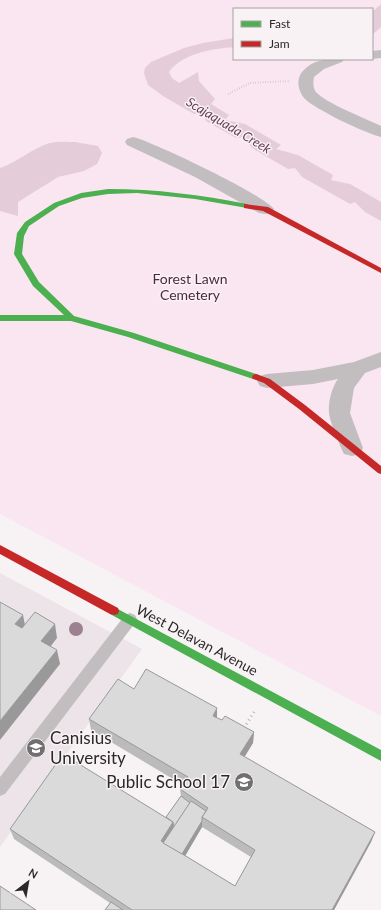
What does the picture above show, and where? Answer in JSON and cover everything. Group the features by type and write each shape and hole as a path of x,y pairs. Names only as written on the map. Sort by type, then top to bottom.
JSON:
{"street":[{"path":"334,60 316,67 306,77 305,84 311,95 325,105 381,132"},
{"path":"133,142 222,183 265,209 381,271"},
{"path":"71,318 36,284 18,254 22,229 46,208 83,194 130,190 203,198 265,209"},
{"path":"0,318 71,318 131,335 267,381 381,470"},
{"path":"267,381 313,377 358,368 381,358"},
{"path":"352,448 339,413 344,386 358,368"},
{"name":"West Delavan Avenue","path":"0,549 381,756"}],"lane":[{"path":"0,789 130,619"}],"path":[{"path":"228,94 250,84 305,80"},
{"path":"242,732 255,710"}],"shaded area":[{"name":"Canisius University","path":"0,573 142,649 0,847"}],"green space":[{"name":"Forest Lawn Cemetery","path":"0,0 381,0 381,716 0,514"}],"water":[{"path":"381,4 381,27 373,34 373,11"},
{"name":"Scajaquada Creek","path":"233,38 233,47 198,53 182,60 169,72 172,78 179,83 198,72 199,81 215,99 211,104 229,115 225,120 245,124 281,145 276,149 298,155 333,175 331,180 350,184 381,202 381,221 365,212 355,202 350,204 302,177 295,168 288,169 252,148 244,137 236,138 206,121 202,113 194,114 163,96 148,85 144,73 145,68 151,62 184,48"},
{"path":"56,142 75,142 98,146 102,153 97,164 84,171 58,177 18,202 18,216 0,211 0,168 43,145"}],"building":[{"path":"0,602 23,615 15,624 22,628 35,612 55,624 41,641 57,650 0,721"},
{"path":"146,669 217,708 213,716 222,720 225,716 254,732 240,754 375,832 332,910 132,910 10,829 63,754 173,822 161,841 235,886 255,850 202,817 208,808 180,789 188,777 89,719 118,679 134,689"},
{"path":"181,796 190,803 174,827 173,822 166,817"},
{"path":"191,801 206,811 202,817 202,821 182,854 163,843"},
{"path":"0,886 36,910 0,910"},
{"path":"111,902 123,910 105,910"}],"traffic: fast":[{"path":"71,318 36,284 18,254 20,236 23,228 56,204 81,196 108,192 137,191 167,193 247,206"},
{"path":"0,318 71,318 131,335 256,377"},
{"path":"114,611 381,756"}],"traffic: jam":[{"path":"247,206 265,209 381,271"},
{"path":"256,377 267,381 302,407 381,471"},
{"path":"0,549 114,611"}],"place":[{"name":"Canisius University","path":"36,748"},
{"name":"Public School 17","path":"244,782"}]}
